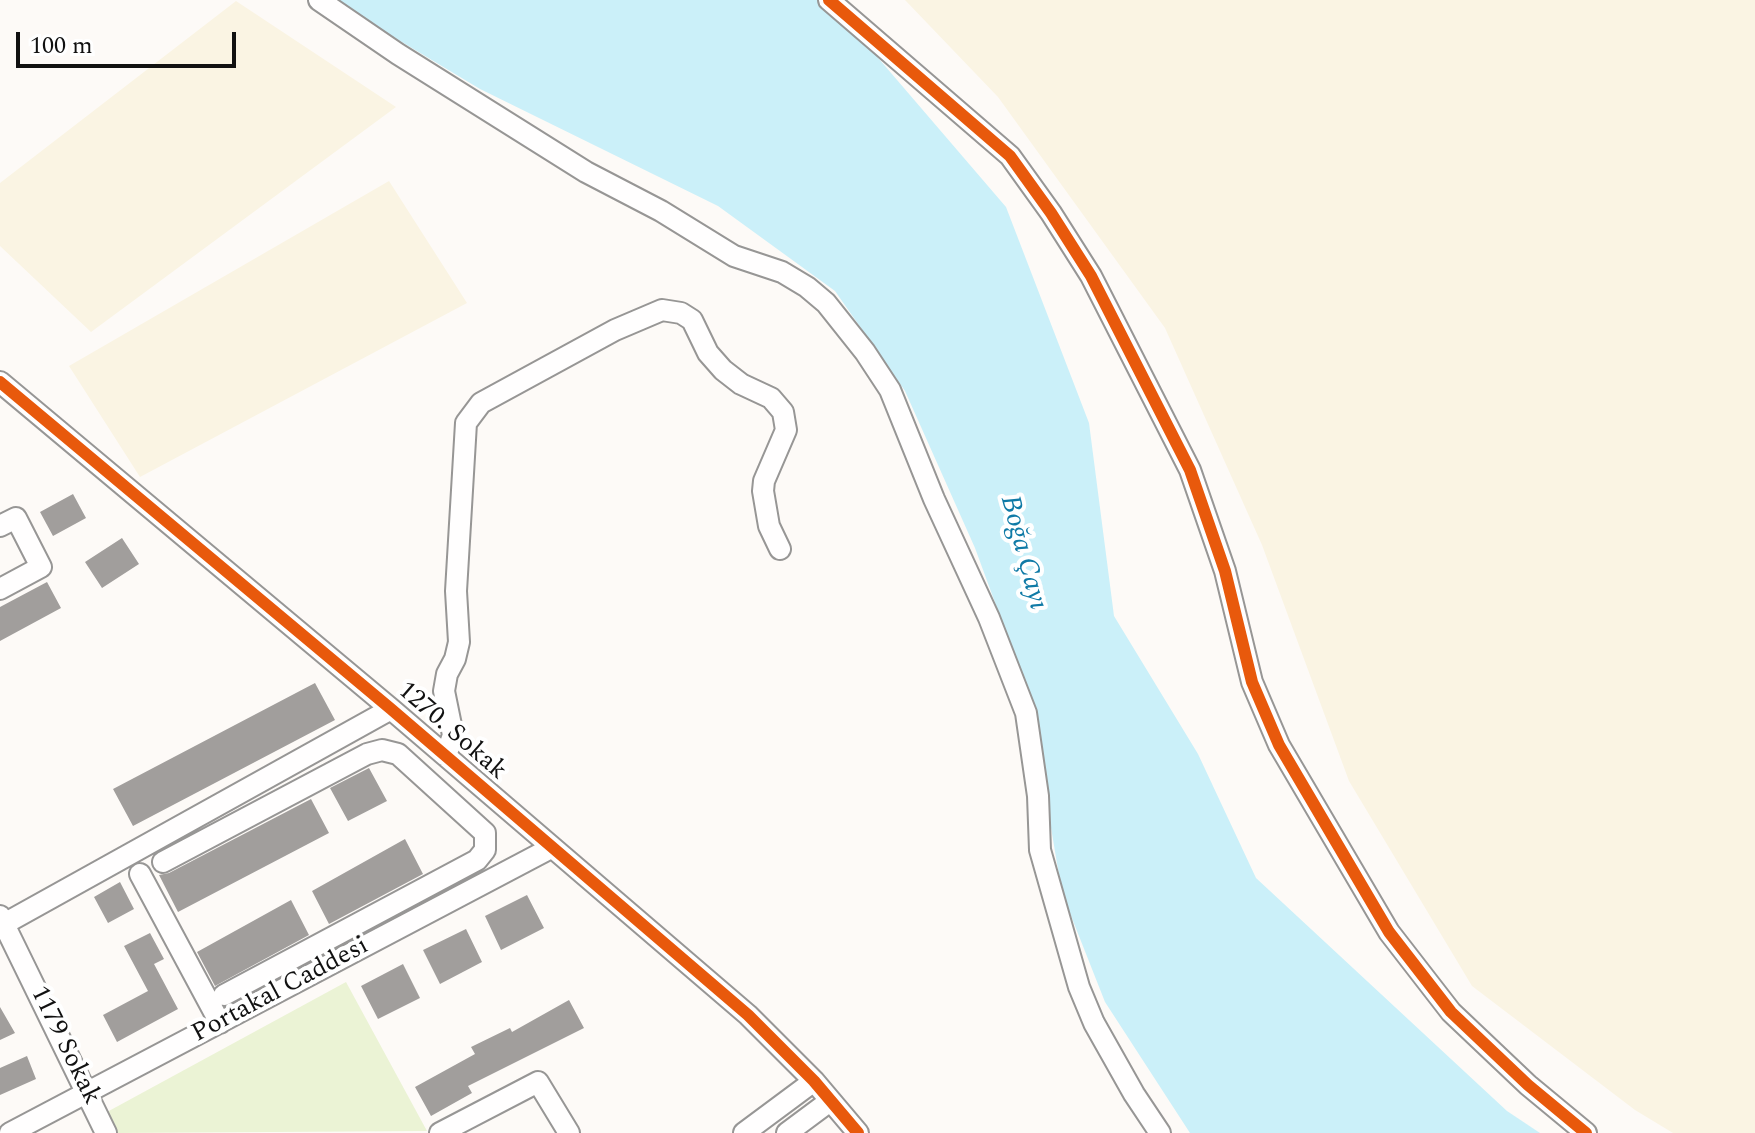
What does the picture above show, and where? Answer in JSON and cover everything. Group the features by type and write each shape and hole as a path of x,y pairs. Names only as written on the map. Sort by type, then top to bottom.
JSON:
{"street":[{"path":"319,0 398,54 586,172 661,211 734,256 782,272 807,287 826,303 865,352 890,390 934,499 989,618 1026,713 1038,796 1040,850 1079,987 1094,1023 1160,1133"},
{"path":"829,0 1010,156 1051,213 1091,276 1190,470 1225,571 1252,682 1279,745 1389,932 1451,1012 1528,1085 1586,1133"},
{"path":"440,793 453,763 452,716 444,691 459,642 456,591 462,532 466,423 481,403 615,330 655,312 669,310 681,313 692,320 708,353 723,370 741,384 771,398 783,412 786,430 764,481 763,491 769,526 780,549"},
{"name":"1270. Sokak","path":"0,382 391,709 748,1015 814,1081 858,1133"},
{"path":"0,526 16,518 41,567 0,589"},
{"path":"2,920 391,709"},
{"path":"163,862 374,751 382,750 398,754 482,828 487,844 482,856 224,995"},
{"name":"Portakal Caddesi","path":"10,1133 551,848"},
{"path":"140,874 220,1023"},
{"name":"1179 Sokak","path":"2,920 106,1133"},
{"path":"744,1133 814,1081"},
{"path":"440,1133 538,1082 569,1133"},
{"path":"787,1133 830,1101"}],"shaded area":[{"path":"905,0 1755,0 1755,1133 1673,1133 1635,1110 1472,986 1349,781 1262,545 1165,328 998,97"},
{"path":"236,1 396,107 91,332 0,246 0,183"},
{"path":"389,181 467,303 140,477 69,366"}],"green space":[{"path":"346,982 427,1131 117,1133 107,1112"}],"water":[{"name":"Boğa Çayı","path":"332,0 824,0 849,24 1006,207 1089,423 1114,616 1198,754 1256,878 1507,1111 1540,1133 1190,1133 1105,1002 1062,893 1037,717 975,548 905,391 835,291 718,206 480,89"}],"building":[{"path":"73,494 86,518 53,536 40,512"},
{"path":"122,538 139,564 102,588 85,562"},
{"path":"47,582 61,608 0,641 0,607"},
{"path":"315,683 335,720 133,826 113,789"},
{"path":"369,768 387,801 348,821 330,788"},
{"path":"311,799 329,833 178,912 159,875 169,873"},
{"path":"405,839 423,874 329,924 312,891"},
{"path":"120,882 134,909 108,923 94,897"},
{"path":"527,895 544,928 501,950 485,916"},
{"path":"291,900 309,935 215,986 197,952"},
{"path":"466,929 482,962 440,984 423,950"},
{"path":"150,933 164,959 154,964 178,1009 117,1042 103,1015 148,991 124,946"},
{"path":"403,964 420,998 378,1019 361,986"},
{"path":"569,1000 584,1028 468,1086 472,1093 431,1116 415,1087 475,1054 471,1047 510,1028 512,1032"},
{"path":"0,1007 15,1033 0,1040"},
{"path":"27,1056 36,1079 0,1095 0,1068"}],"cycle path":[{"path":"829,0 1010,156 1051,213 1091,276 1190,470 1225,571 1252,682 1279,745 1389,932 1451,1012 1528,1085 1586,1133"},
{"path":"0,382 391,709 748,1015 814,1081 858,1133"}]}
